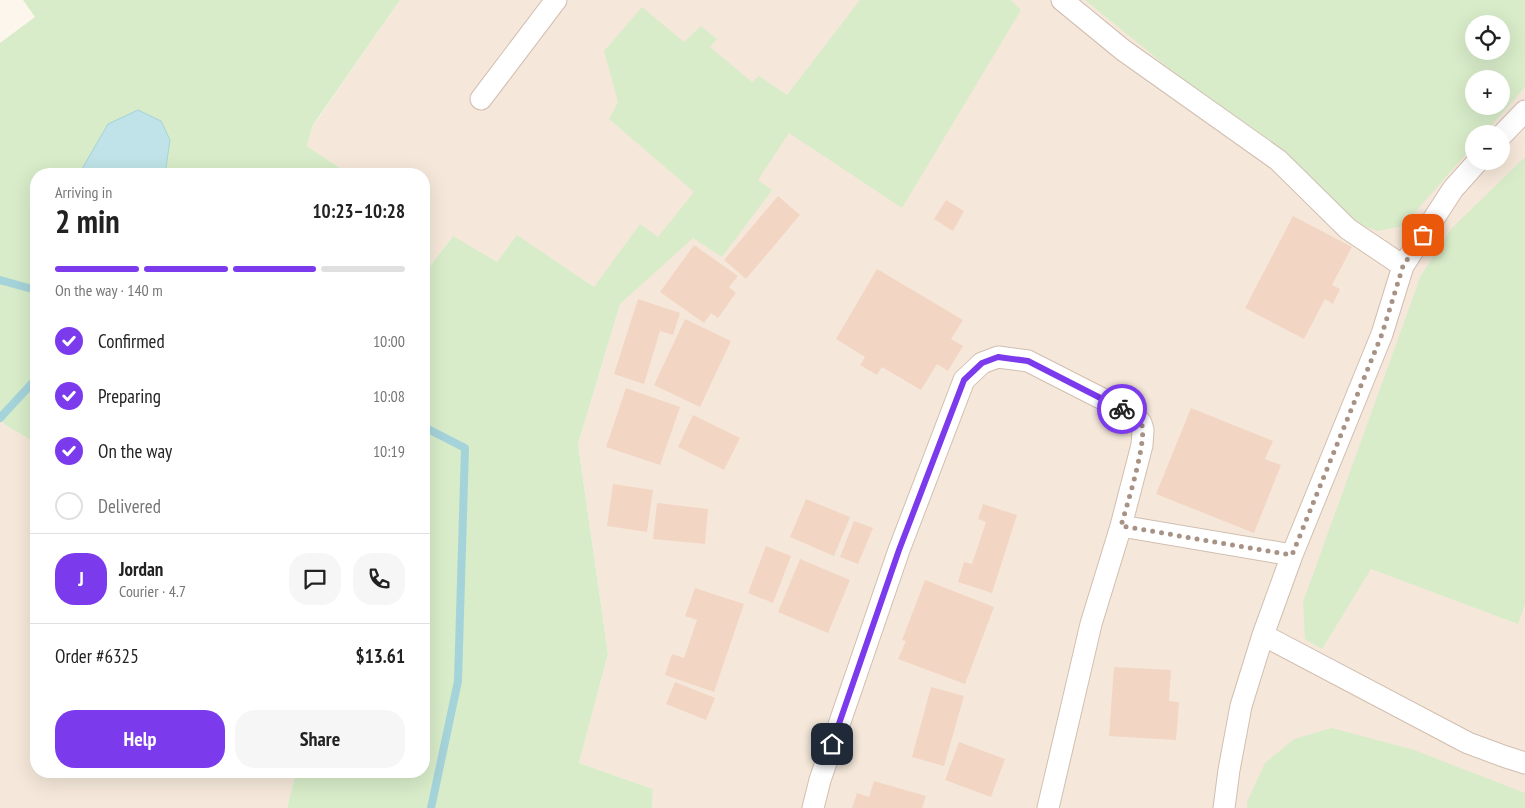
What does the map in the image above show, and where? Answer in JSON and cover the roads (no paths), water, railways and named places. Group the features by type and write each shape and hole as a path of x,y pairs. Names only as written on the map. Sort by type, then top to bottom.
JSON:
{"street":[{"path":"481,99 556,0"},
{"path":"1062,0 1123,50 1278,160 1348,230 1403,266"},
{"path":"1510,127 1525,111"},
{"path":"1224,808 1241,706 1263,635 1292,555 1382,334 1403,266 1453,189 1470,170"},
{"path":"813,808 820,780 903,541 964,380 982,363 998,357 1028,361 1134,415 1141,423 1143,430 1142,445 1121,526 1091,624 1048,808"},
{"path":"1121,526 1292,555"},
{"path":"1263,635 1468,743 1525,763"}],"water":[{"path":"138,110 161,121 170,140 166,168 82,168 108,124"}],"waterway":[{"path":"0,280 30,288"},
{"path":"0,418 30,386"},
{"path":"430,430 465,448 458,681 431,808"}]}
